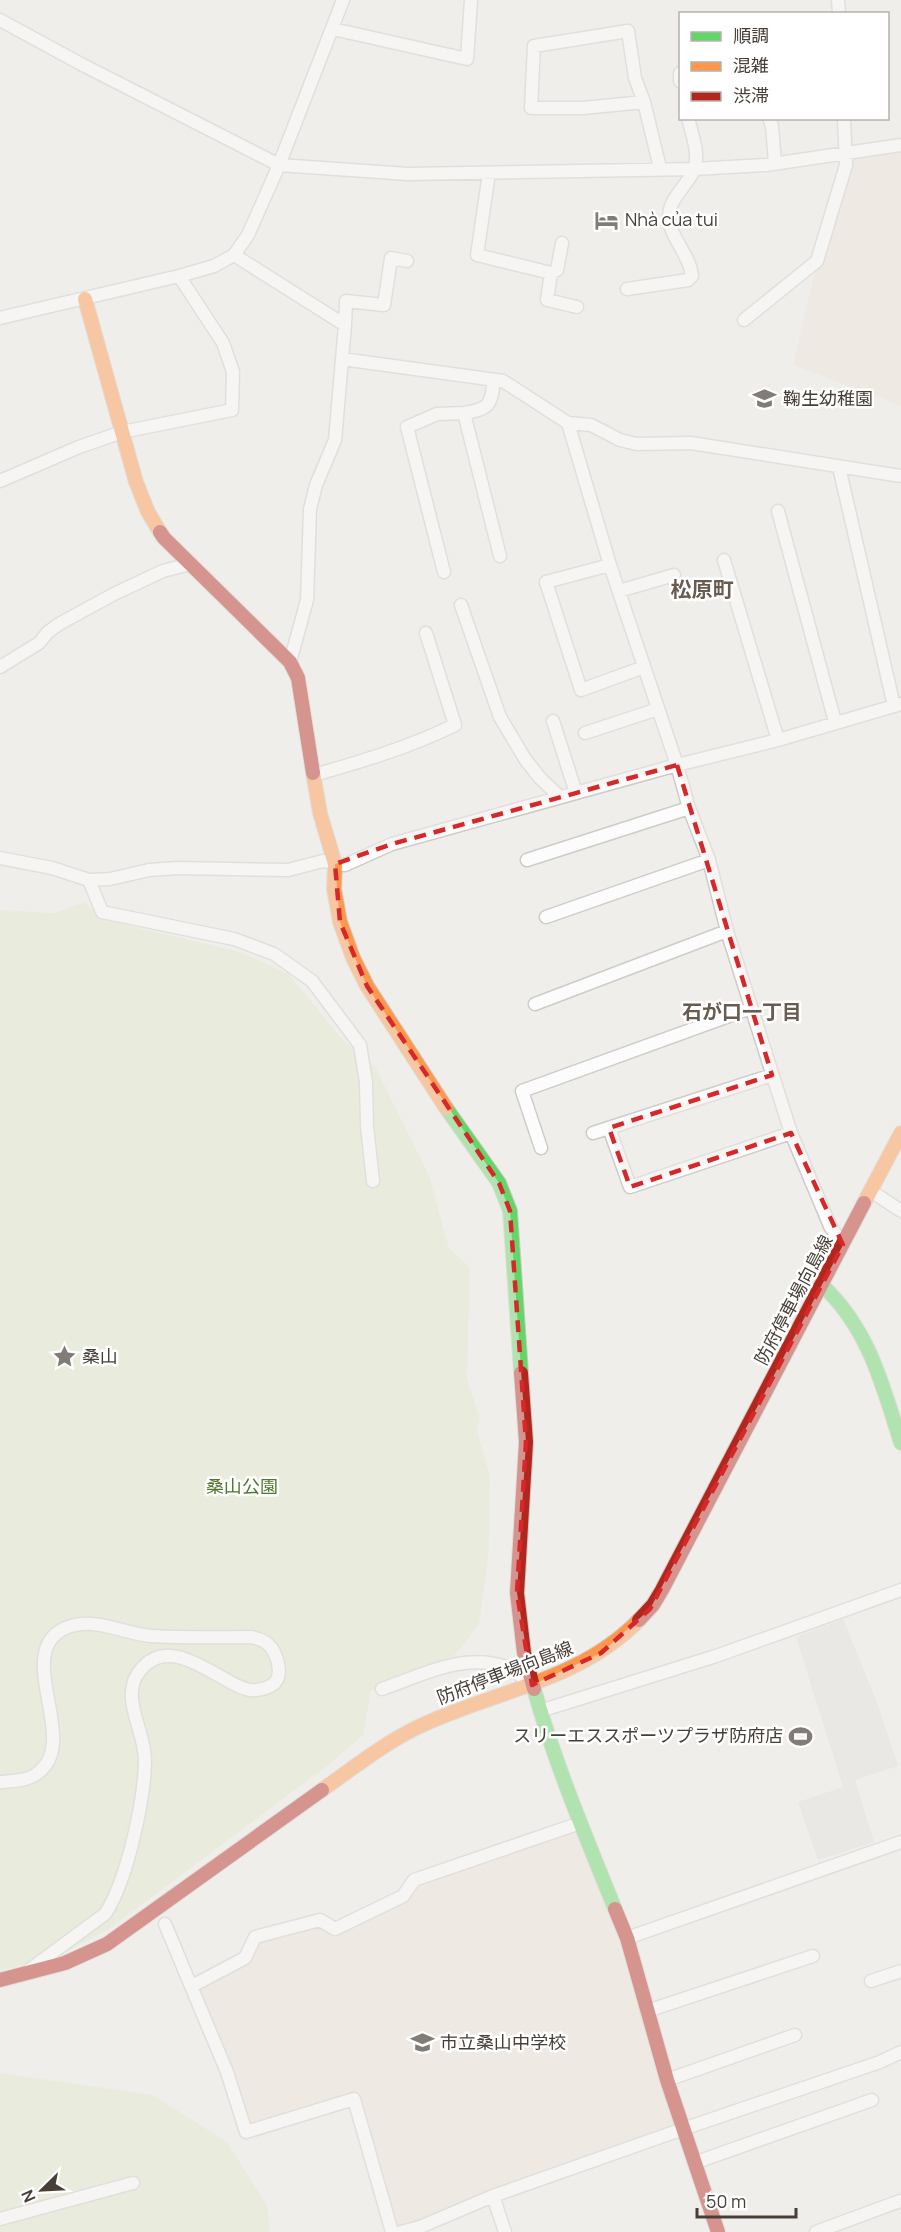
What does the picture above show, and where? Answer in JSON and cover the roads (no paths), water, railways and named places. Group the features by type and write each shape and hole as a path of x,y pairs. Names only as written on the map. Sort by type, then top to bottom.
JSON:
{"street":[{"path":"0,318 179,276 214,266 234,255 248,235 279,165 343,0"},
{"path":"333,28 467,59 471,0"},
{"path":"0,20 279,165 408,174 695,169 775,163 901,145"},
{"path":"644,102 583,108 531,108 534,46 628,31 635,78 644,102 660,168"},
{"path":"627,289 688,280 692,276 691,267 669,223 669,212 695,169 696,157 688,120"},
{"path":"770,120 775,163"},
{"path":"744,320 817,261 846,165 844,120"},
{"path":"489,173 477,255 551,273 557,270 562,243"},
{"path":"234,255 345,325"},
{"path":"290,662 307,600 310,509 316,485 335,440 346,301 384,305 392,258 407,261"},
{"path":"551,273 547,300 577,307"},
{"path":"0,481 79,447 122,432 232,410 233,372 223,343 179,276"},
{"path":"86,299 136,483 148,512 164,538 290,662 298,678 320,813 335,864 334,889 340,922 353,958 367,986 466,1138 499,1183 510,1211 526,1442 517,1593 519,1621 532,1685 580,1823 627,1938 667,2080 718,2232"},
{"path":"342,358 503,381 568,423 591,425 620,440 637,444 691,443 901,476"},
{"path":"444,572 407,427 437,414 482,410 492,400 494,380"},
{"path":"464,413 500,556"},
{"path":"568,423 610,565 677,765 689,808 709,860 727,931 790,1133 830,1226 843,1245"},
{"path":"0,858 52,868 88,880 111,879 149,870 178,868 288,870 323,861 345,865 392,844 677,765 778,740 898,705 839,467"},
{"path":"778,511 835,722"},
{"path":"724,560 778,740"},
{"path":"0,667 39,643 59,624 114,594 163,571 190,564"},
{"path":"610,565 546,582 581,690 644,667"},
{"path":"619,591 674,575"},
{"path":"461,605 500,717 525,759 540,778 560,797"},
{"path":"314,775 380,756 424,740 455,725 426,633"},
{"path":"585,733 658,709"},
{"path":"553,721 576,793"},
{"path":"527,860 689,808"},
{"path":"546,917 709,860"},
{"path":"88,880 102,912 234,939 274,954 312,981 360,1045 366,1082 373,1181"},
{"path":"535,1004 727,931"},
{"path":"541,1148 522,1091 751,1008"},
{"path":"593,1133 772,1076"},
{"path":"609,1128 630,1187 790,1133"},
{"name":"防府停車場向島線","path":"0,1980 65,1963 107,1944 386,1744 437,1718 532,1685 601,1653 650,1609 871,1191 896,1149 901,1133"},
{"path":"871,1191 901,1211"},
{"path":"822,1285 838,1298 851,1316 874,1360 901,1443"},
{"path":"540,1711 716,1656 901,1590"},
{"path":"0,1782 25,1779 39,1772 47,1763 54,1731 45,1676 44,1652 56,1632 73,1625 96,1624 149,1636 252,1637 267,1643 275,1654 279,1670 277,1678 273,1684 261,1689 247,1690 188,1659 167,1656 152,1660 143,1666 134,1679 130,1697 142,1737 145,1760 141,1803 121,1881 105,1914 23,1974"},
{"path":"382,1689 449,1665 469,1662 490,1663 512,1669 532,1685"},
{"path":"192,1986 245,1958 255,1937 320,1920 335,1929 403,1896 414,1880 580,1823"},
{"path":"627,1938 901,1842"},
{"path":"165,1924 227,2072 246,2133 354,2099 392,2232"},
{"path":"647,2011 813,1956"},
{"path":"871,1982 901,1971"},
{"path":"667,2080 795,2035"},
{"path":"401,2232 421,2229 493,2196 880,2062 901,2052"},
{"path":"694,2163 872,2100"},
{"path":"0,2220 133,2182"},
{"path":"493,2196 505,2232"},
{"path":"816,2232 900,2201"}],"place":[{"name":"Nhà của tui","path":"607,220"},
{"name":"鞠生幼稚園","path":"765,399"},
{"name":"桑山","path":"64,1357"},
{"name":"スリーエススポーツプラザ防府店","path":"801,1736"},
{"name":"市立桑山中学校","path":"422,2043"}],"district":[{"name":"松原町","path":"702,590"},
{"name":"石が口一丁目","path":"742,1012"}],"park label":[{"name":"桑山公園","path":"242,1487"}]}
